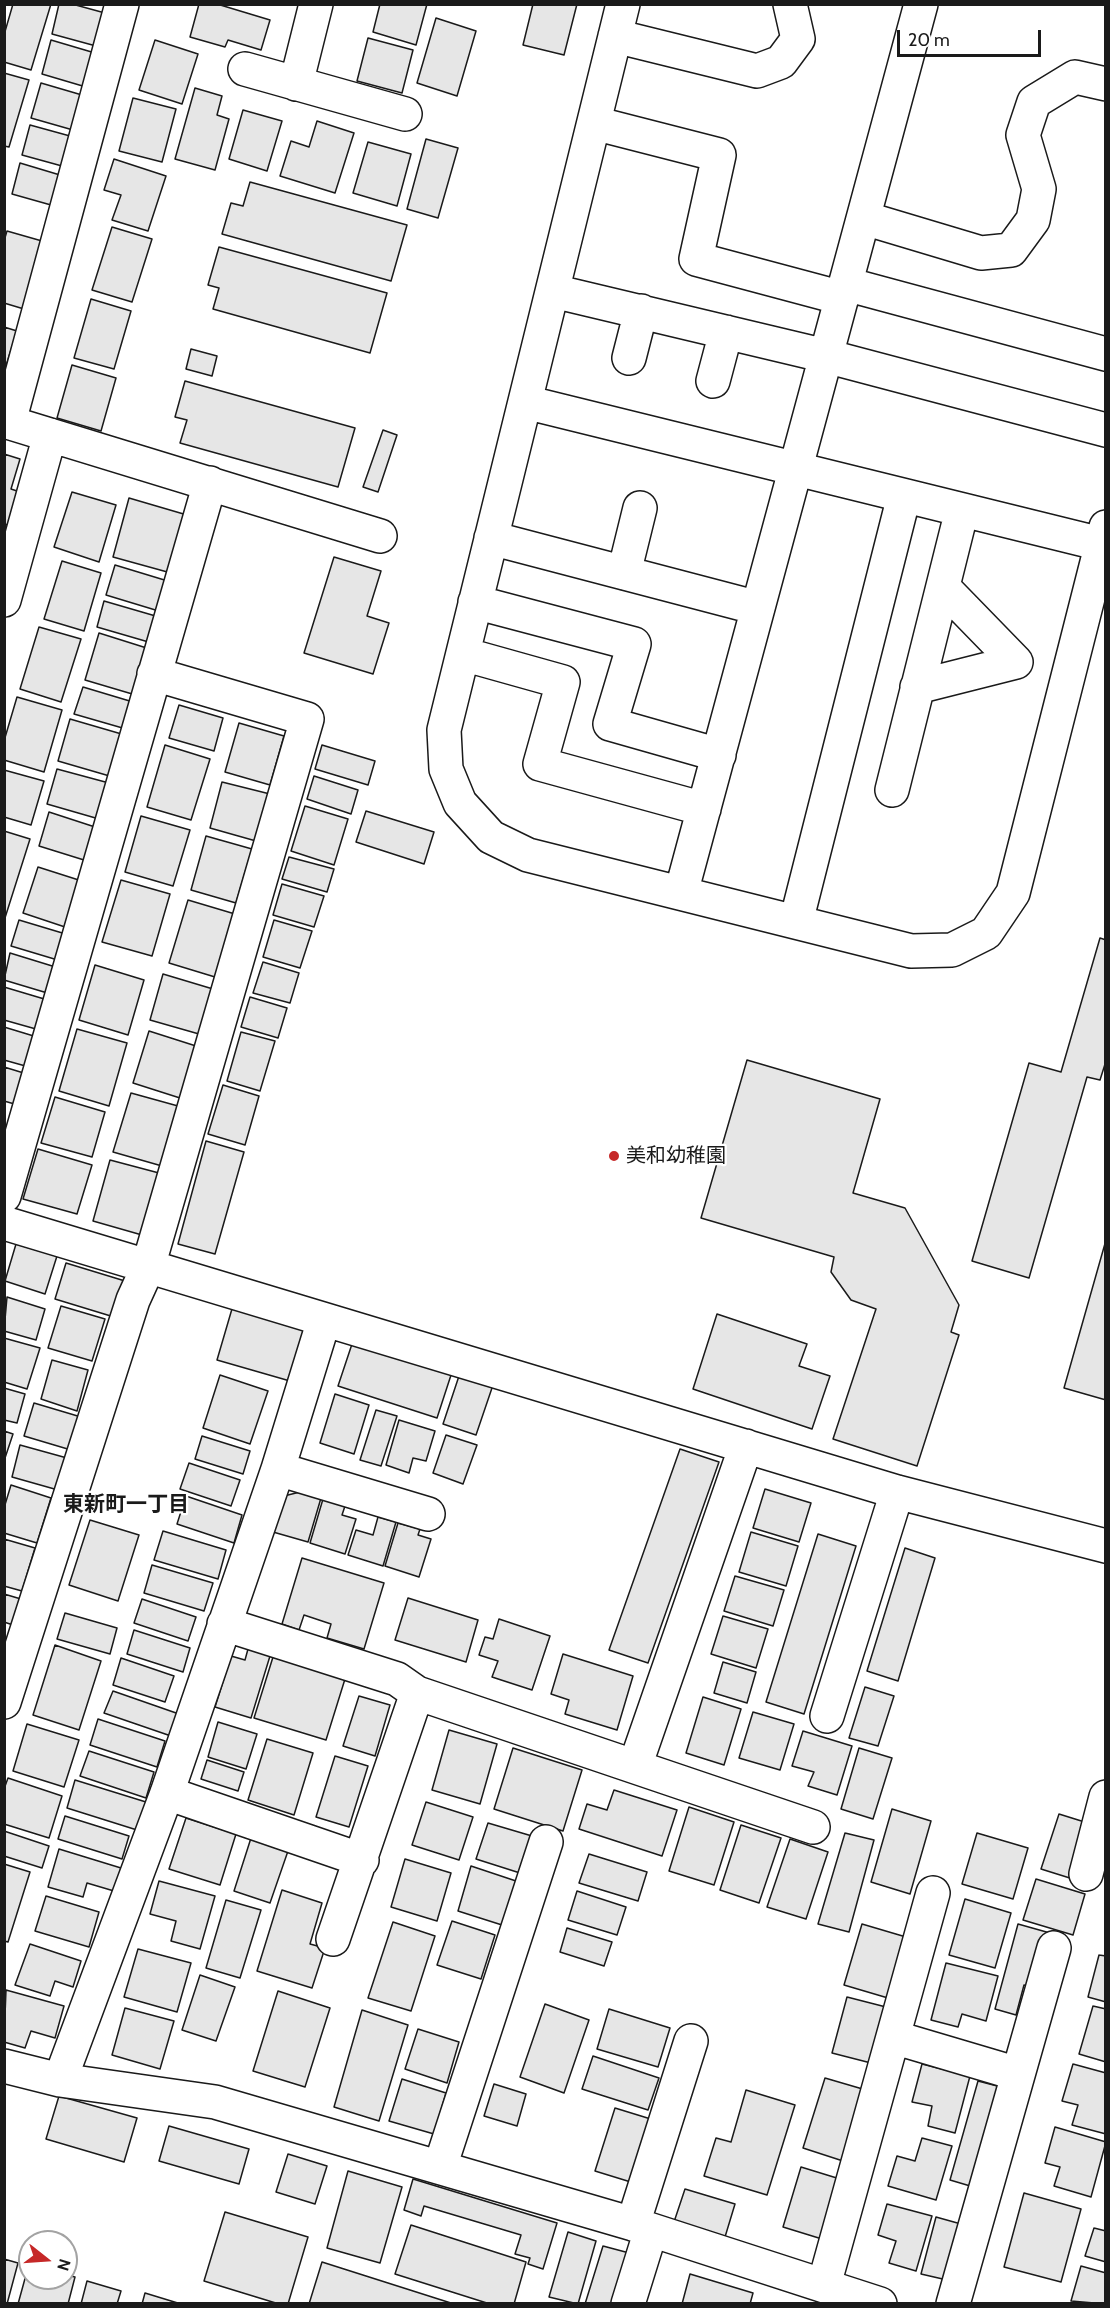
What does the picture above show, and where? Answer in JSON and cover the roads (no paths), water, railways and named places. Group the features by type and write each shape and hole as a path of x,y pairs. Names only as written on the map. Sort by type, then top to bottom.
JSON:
{"street":[{"path":"122,4 7,421 380,536"},
{"path":"296,84 316,4"},
{"path":"525,402 962,510 1103,535 1013,893 986,933 952,950 911,951 528,855 490,837 460,803 446,769 444,730 615,36 624,4"},
{"path":"615,36 757,70 781,62 798,39 790,4"},
{"path":"681,893 921,4"},
{"path":"245,69 405,114"},
{"path":"864,218 981,253 1011,250 1033,220 1039,189 1023,135 1034,102 1075,77 1106,84"},
{"path":"594,123 719,155 696,259 844,291 1106,354"},
{"path":"553,291 826,356 1106,430"},
{"path":"629,358 641,311"},
{"path":"713,381 726,332"},
{"path":"4,600 50,435"},
{"path":"4,1196 210,483"},
{"path":"796,922 904,496"},
{"path":"624,573 640,508"},
{"path":"891,790 962,510"},
{"path":"492,538 758,608"},
{"path":"917,687 1016,662 943,587"},
{"path":"475,602 634,644 610,724 719,755"},
{"path":"462,654 563,682 540,764 704,809"},
{"path":"4,1702 133,1300 148,1267 307,719 154,675"},
{"path":"4,1223 897,1492 1106,1546"},
{"path":"60,2080 167,1793 278,1468 324,1320"},
{"path":"635,1766 746,1446"},
{"path":"278,1468 428,1514"},
{"path":"827,1716 897,1492"},
{"path":"224,1624 398,1679 417,1693 813,1827"},
{"path":"333,1939 362,1860 417,1693"},
{"path":"167,1793 362,1860"},
{"path":"1086,1874 1106,1797"},
{"path":"440,2167 546,1842"},
{"path":"824,2285 933,1893"},
{"path":"953,2304 1053,1948"},
{"path":"893,2037 1018,2074"},
{"path":"628,2304 642,2227 691,2041"},
{"path":"4,2066 60,2080 215,2102 642,2227 880,2304"}],"place":[{"name":"美和幼稚園","path":"614,1156"}],"district":[{"name":"東新町一丁目","path":"126,1505"}]}
